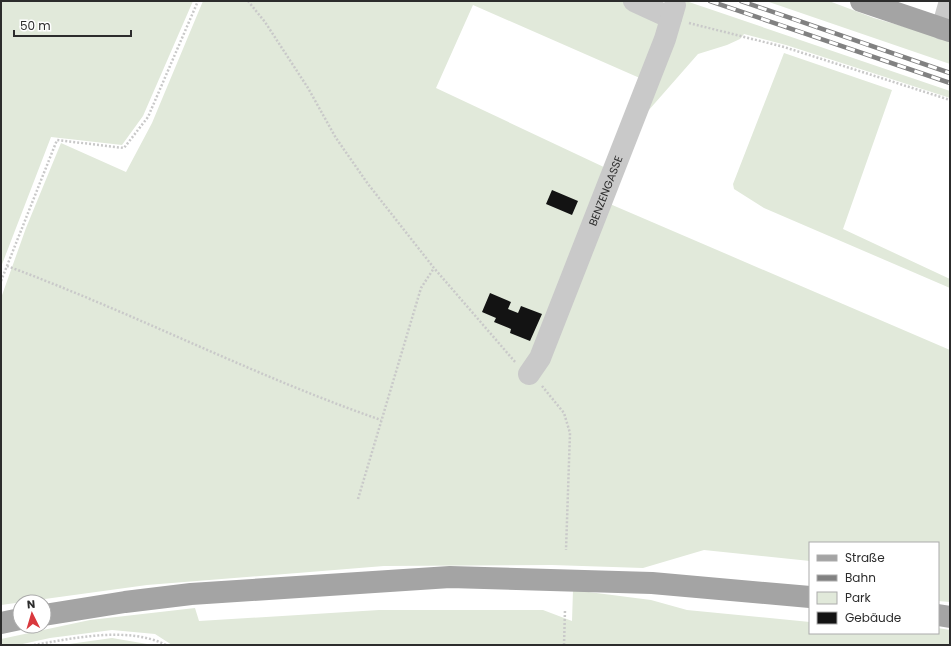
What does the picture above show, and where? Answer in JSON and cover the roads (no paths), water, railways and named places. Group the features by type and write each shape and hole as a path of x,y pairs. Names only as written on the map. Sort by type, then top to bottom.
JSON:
{"main road":[{"path":"861,1 946,30"},
{"path":"52,615 125,602 191,594 450,576 652,583 809,597"},
{"path":"939,615 950,618"},
{"path":"1,623 12,621"}],"street":[{"name":"BENZENGASSE","path":"530,374 540,358 665,39 673,12 634,1"},
{"path":"946,30 950,1"}],"railway":[{"path":"710,1 950,83"},
{"path":"741,1 950,73"}]}
